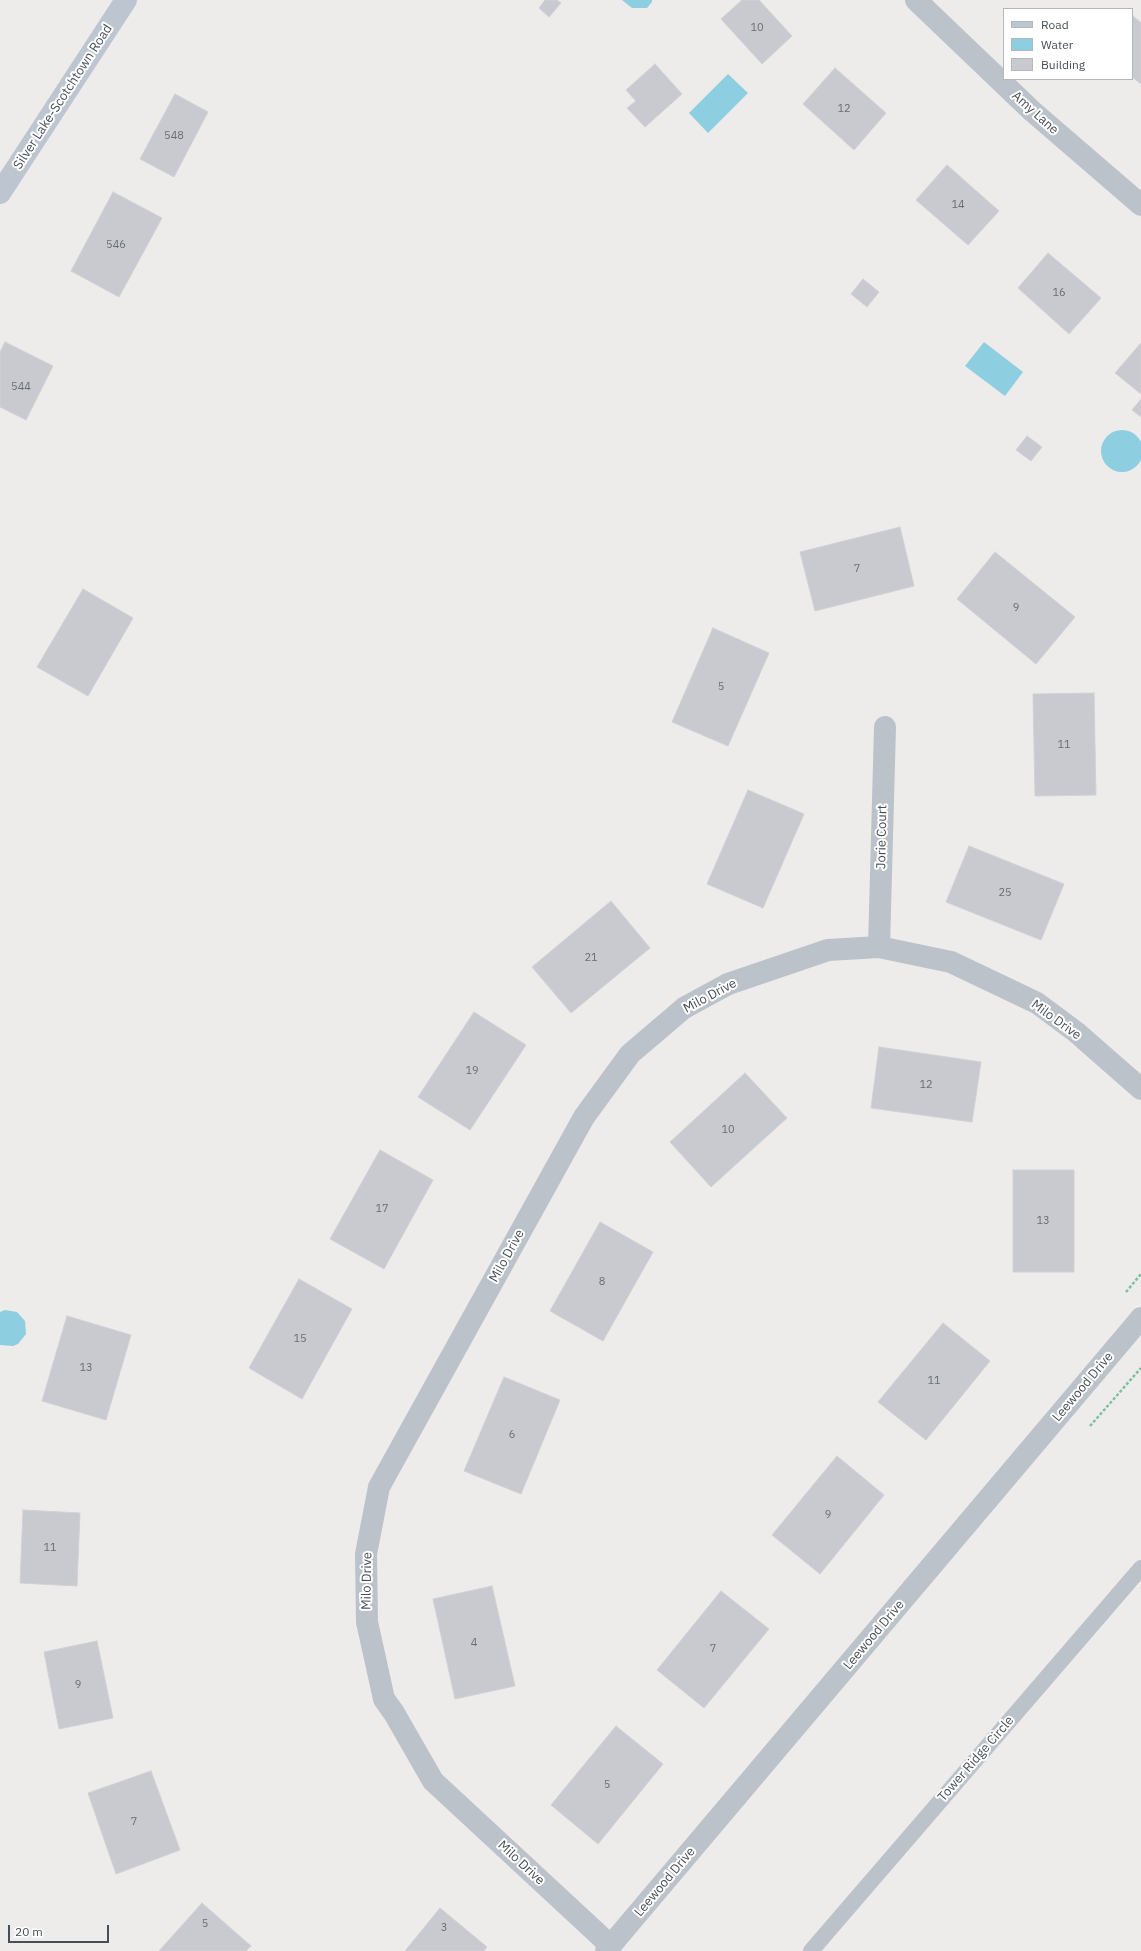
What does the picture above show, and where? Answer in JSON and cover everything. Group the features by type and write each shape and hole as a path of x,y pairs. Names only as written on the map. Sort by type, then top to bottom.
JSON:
{"street":[{"name":"Silver Lake-Scotchtown Road","path":"0,193 126,0"},
{"name":"Amy Lane","path":"916,0 1032,111 1141,206"},
{"name":"Jorie Court","path":"879,947 885,726"},
{"name":"Milo Drive","path":"611,1949 433,1781 384,1698 367,1622 366,1554 379,1487 584,1117 630,1054 684,1008 728,984 828,950 879,947 951,962 1037,1003 1076,1032 1141,1089"},
{"name":"Leewood Drive","path":"611,1949 1141,1318"}],"lane":[{"name":"Tower Ridge Circle","path":"812,1951 1141,1568"}],"water":[{"path":"622,0 652,0 652,2 647,8 632,8"},
{"path":"728,74 748,93 708,133 689,113"},
{"path":"984,342 1023,372 1005,396 965,366"},
{"path":"1122,430 1130,432 1137,436 1141,443 1141,459 1137,466 1130,470 1122,472 1114,470 1107,466 1103,459 1101,451 1103,443 1107,436 1114,432"},
{"path":"5,1310 17,1312 25,1321 26,1334 18,1344 13,1346 0,1345 0,1312"}],"building":[{"path":"545,0 557,0 561,3 549,17 539,8"},
{"path":"742,0 759,0 792,36 762,64 721,19"},
{"path":"1133,16 1141,23 1141,84 1133,78"},
{"path":"655,64 682,94 645,127 627,108 636,101 626,90"},
{"path":"835,68 886,113 854,150 803,104"},
{"path":"175,94 208,112 174,177 140,159"},
{"path":"947,165 999,211 968,245 916,200"},
{"path":"113,192 162,218 119,297 71,271"},
{"path":"1048,253 1101,298 1069,334 1018,288"},
{"path":"863,279 879,292 867,307 851,294"},
{"path":"5,342 53,366 26,420 0,407 0,352"},
{"path":"1141,343 1141,394 1115,373"},
{"path":"1141,399 1141,417 1132,410"},
{"path":"1027,436 1042,447 1031,461 1016,450"},
{"path":"900,527 914,586 815,611 800,552"},
{"path":"995,552 1075,617 1036,664 957,599"},
{"path":"83,589 133,618 88,696 37,667"},
{"path":"713,628 769,653 728,746 672,722"},
{"path":"1094,693 1096,795 1035,796 1033,694"},
{"path":"748,790 804,814 763,908 707,884"},
{"path":"969,846 1064,884 1041,940 946,902"},
{"path":"611,901 650,948 571,1013 532,967"},
{"path":"474,1012 526,1045 470,1130 418,1097"},
{"path":"879,1047 981,1062 972,1122 871,1108"},
{"path":"745,1073 787,1118 711,1187 670,1142"},
{"path":"380,1150 433,1180 384,1269 330,1239"},
{"path":"1013,1170 1074,1170 1074,1272 1013,1272"},
{"path":"600,1222 653,1252 603,1341 550,1311"},
{"path":"299,1279 352,1309 302,1399 249,1368"},
{"path":"67,1316 131,1335 106,1420 42,1401"},
{"path":"943,1323 990,1361 926,1440 878,1402"},
{"path":"504,1377 560,1400 521,1494 464,1471"},
{"path":"837,1456 884,1495 820,1574 772,1535"},
{"path":"23,1510 80,1513 77,1586 20,1583"},
{"path":"492,1586 515,1686 455,1699 433,1599"},
{"path":"721,1591 769,1629 704,1708 657,1670"},
{"path":"97,1641 113,1718 59,1729 44,1652"},
{"path":"616,1726 663,1764 598,1844 551,1805"},
{"path":"151,1771 180,1850 116,1874 88,1793"},
{"path":"202,1903 251,1946 246,1951 159,1951"},
{"path":"440,1908 487,1947 484,1951 405,1951"}]}
